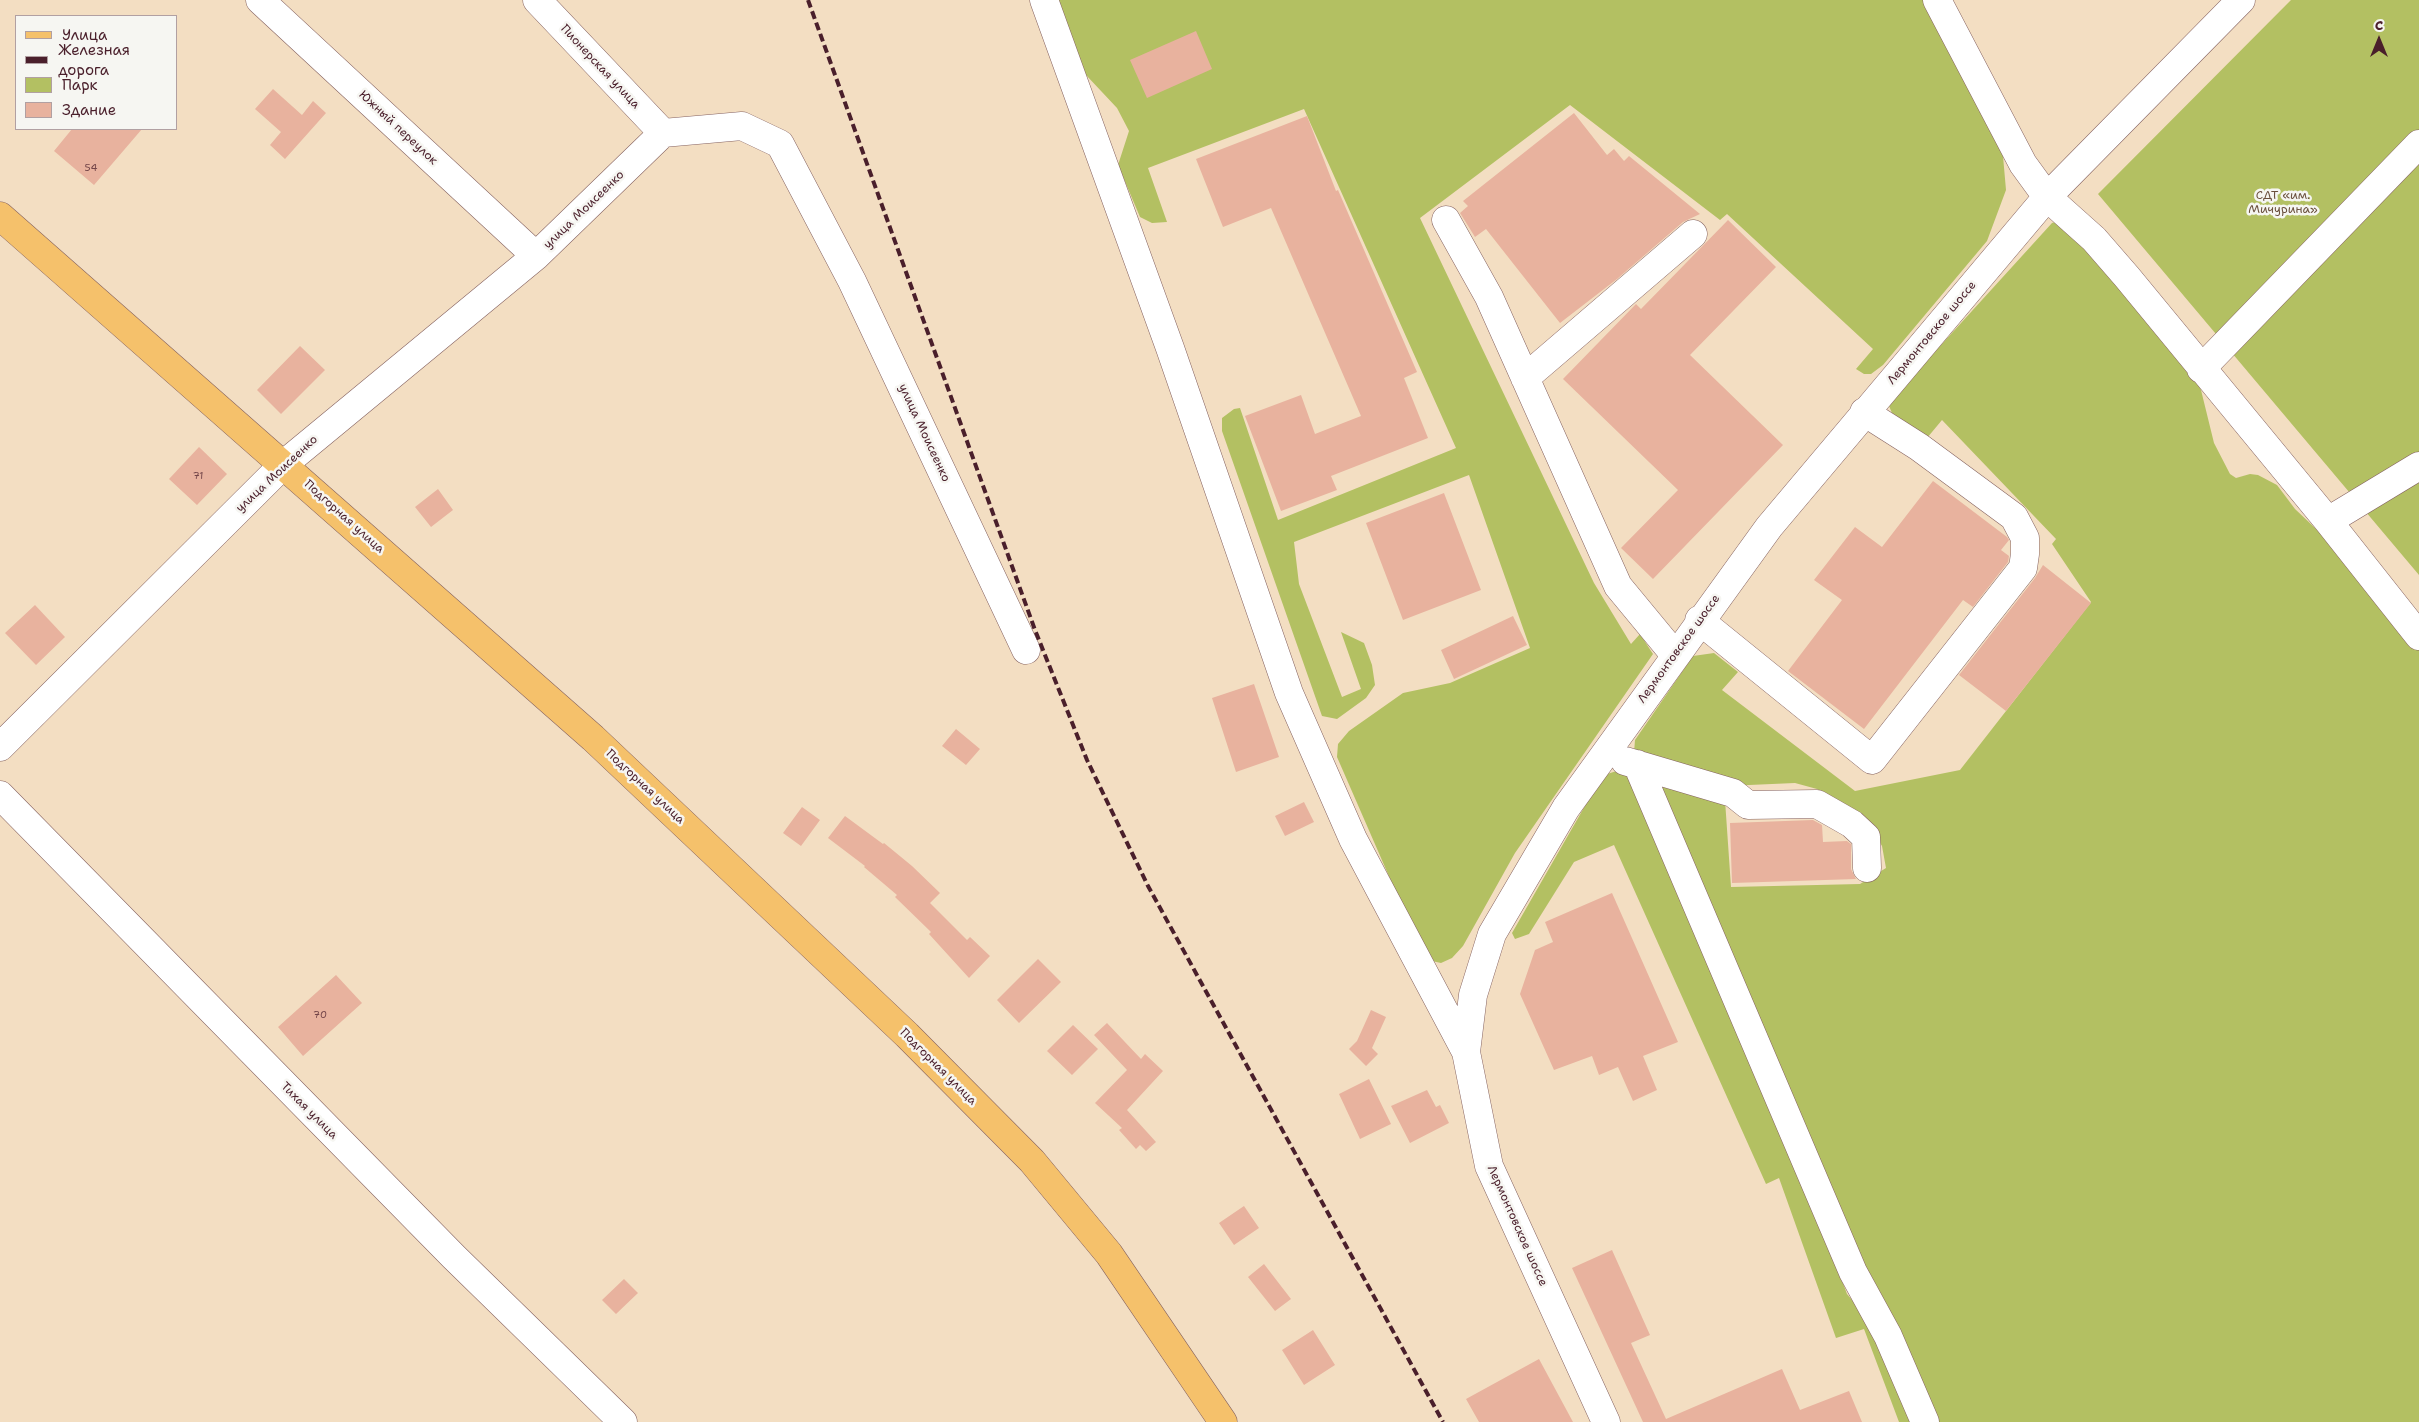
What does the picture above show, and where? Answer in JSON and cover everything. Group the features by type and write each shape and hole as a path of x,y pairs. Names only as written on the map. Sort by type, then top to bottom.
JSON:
{"main road":[{"name":"Подгорная улица","path":"0,216 593,738 907,1035 1032,1161 1109,1254 1223,1422"}],"street":[{"name":"Южный переулок","path":"260,0 536,256"},
{"name":"Пионерская улица","path":"537,0 663,133"},
{"path":"1044,0 1170,348 1288,693 1353,839 1466,1052"},
{"path":"1937,0 2023,164 2047,197 2094,240 2328,521 2419,636"},
{"name":"Лермонтовское шоссе","path":"1606,1422 1489,1166 1466,1052 1473,995 1492,934 1566,808 1768,527 2047,197 2241,0"},
{"name":"улица Моисеенко","path":"0,747 284,464 536,256 663,133 742,126 780,144 852,281 1026,650"},
{"path":"2201,369 2419,144"},
{"path":"1446,220 1489,298 1618,586 1675,655"},
{"path":"1525,378 1693,234"},
{"path":"1700,620 1872,760 2022,568 2026,554 2025,538 2014,517 1919,447 1864,412"},
{"path":"2328,521 2419,466"},
{"path":"1604,754 1733,793 1748,805 1818,804 1852,824 1866,837 1868,868"},
{"path":"1637,764 1853,1272 1888,1336 1925,1422"},
{"name":"Тихая улица","path":"0,795 454,1257 623,1422"}],"green space":[{"path":"1058,0 1926,0 2003,156 2006,190 1987,241 1883,365 1871,374 1864,374 1856,369 1873,349 1727,214 1720,220 1570,105 1420,218 1594,583 1631,644 1640,634 1653,654 1515,853 1463,946 1452,958 1441,963 1432,961 1422,952 1337,757 1338,744 1349,731 1403,693 1450,683 1530,648 1469,475 1294,542 1299,584 1342,697 1361,689 1341,632 1364,643 1372,665 1375,685 1366,698 1337,719 1322,716 1222,431 1222,418 1234,409 1240,408 1278,520 1456,448 1304,109 1148,168 1167,222 1152,223 1140,217 1118,165 1129,131 1117,108 1086,75"},
{"name":"СДТ «им. Мичурина»","path":"2291,0 2419,0 2419,575 2098,194"},
{"path":"2059,221 2192,368 2201,390 2214,443 2230,474 2236,478 2250,474 2258,475 2277,485 2295,509 2352,563 2419,649 2419,1422 1932,1422 1858,1268 1657,790 1665,779 1725,800 1731,887 1860,884 1886,868 1882,846 1867,821 1817,789 1795,783 1726,786 1634,753 1635,740 1693,656 1714,653 1738,672 1722,690 1855,791 1960,770 2091,602 2052,544 2056,539 1942,420 1927,438 1892,413 1889,406 1891,400 2052,223"},
{"path":"1620,770 1637,784 1800,1167 1847,1294 1884,1338 1916,1422 1899,1422 1864,1329 1836,1338 1779,1178 1766,1184 1614,845 1574,862 1529,934 1515,939 1512,933 1597,785 1607,774"}],"building":[{"path":"1196,31 1212,69 1147,98 1130,60"},
{"path":"273,89 302,115 313,101 326,113 285,159 270,145 281,132 255,109"},
{"path":"1574,113 1607,155 1614,149 1624,161 1629,156 1700,214 1683,222 1617,279 1560,323 1486,229 1475,237 1460,213 1468,206 1463,201"},
{"path":"1307,116 1336,191 1338,190 1417,372 1404,378 1428,438 1331,476 1337,490 1281,511 1245,416 1301,395 1315,434 1361,416 1271,208 1223,227 1196,159"},
{"path":"71,130 141,130 94,185 54,151"},
{"path":"1728,220 1776,267 1690,355 1783,445 1653,579 1621,548 1678,490 1563,379 1636,304 1641,309"},
{"path":"300,346 325,370 281,414 257,390"},
{"path":"199,447 227,474 197,505 169,479"},
{"path":"1933,481 2007,537 2009,540 2001,550 2009,556 2008,562 1973,607 1963,600 1864,729 1788,671 1842,600 1814,580 1855,527 1882,547"},
{"path":"438,489 453,510 431,527 415,507"},
{"path":"1444,493 1481,590 1403,620 1366,523"},
{"path":"2043,565 2091,603 2006,711 1959,675 2035,578"},
{"path":"35,605 65,637 36,665 5,633"},
{"path":"1513,616 1527,645 1454,679 1441,650"},
{"path":"1254,684 1279,757 1236,772 1212,698"},
{"path":"956,729 980,749 966,765 942,746"},
{"path":"1304,802 1314,822 1285,836 1275,816"},
{"path":"802,807 820,820 801,846 783,833"},
{"path":"845,816 884,843 940,893 930,903 967,940 970,937 990,956 969,978 929,934 931,932 895,897 897,895 865,866 828,838"},
{"path":"1813,820 1822,825 1823,842 1847,841 1851,844 1851,869 1856,879 1732,883 1730,823"},
{"path":"1612,893 1678,1042 1643,1056 1657,1090 1633,1101 1618,1067 1599,1075 1592,1056 1554,1070 1520,994 1535,950 1553,942 1545,922"},
{"path":"1038,959 1061,982 1019,1023 997,1000"},
{"path":"336,975 362,1003 303,1056 278,1027"},
{"path":"1371,1010 1386,1017 1372,1048 1378,1054 1366,1066 1349,1049 1357,1041"},
{"path":"1107,1023 1141,1059 1145,1054 1163,1071 1127,1110 1156,1142 1146,1151 1140,1145 1136,1149 1119,1130 1122,1128 1095,1103 1127,1070 1094,1035"},
{"path":"1073,1025 1098,1049 1072,1075 1047,1051"},
{"path":"1369,1079 1391,1124 1360,1139 1339,1094"},
{"path":"1427,1090 1436,1107 1440,1105 1449,1123 1410,1143 1391,1106"},
{"path":"1244,1206 1259,1228 1234,1245 1219,1223"},
{"path":"1612,1250 1650,1335 1631,1343 1666,1419 1782,1369 1800,1410 1849,1391 1862,1422 1643,1422 1572,1268"},
{"path":"1264,1264 1291,1299 1275,1311 1248,1277"},
{"path":"624,1279 638,1293 616,1314 602,1300"},
{"path":"1313,1330 1335,1365 1304,1385 1282,1350"},
{"path":"1539,1359 1573,1422 1479,1422 1466,1399"}],"railway":[{"path":"808,0 1035,630 1087,760 1148,886 1443,1422"}]}
